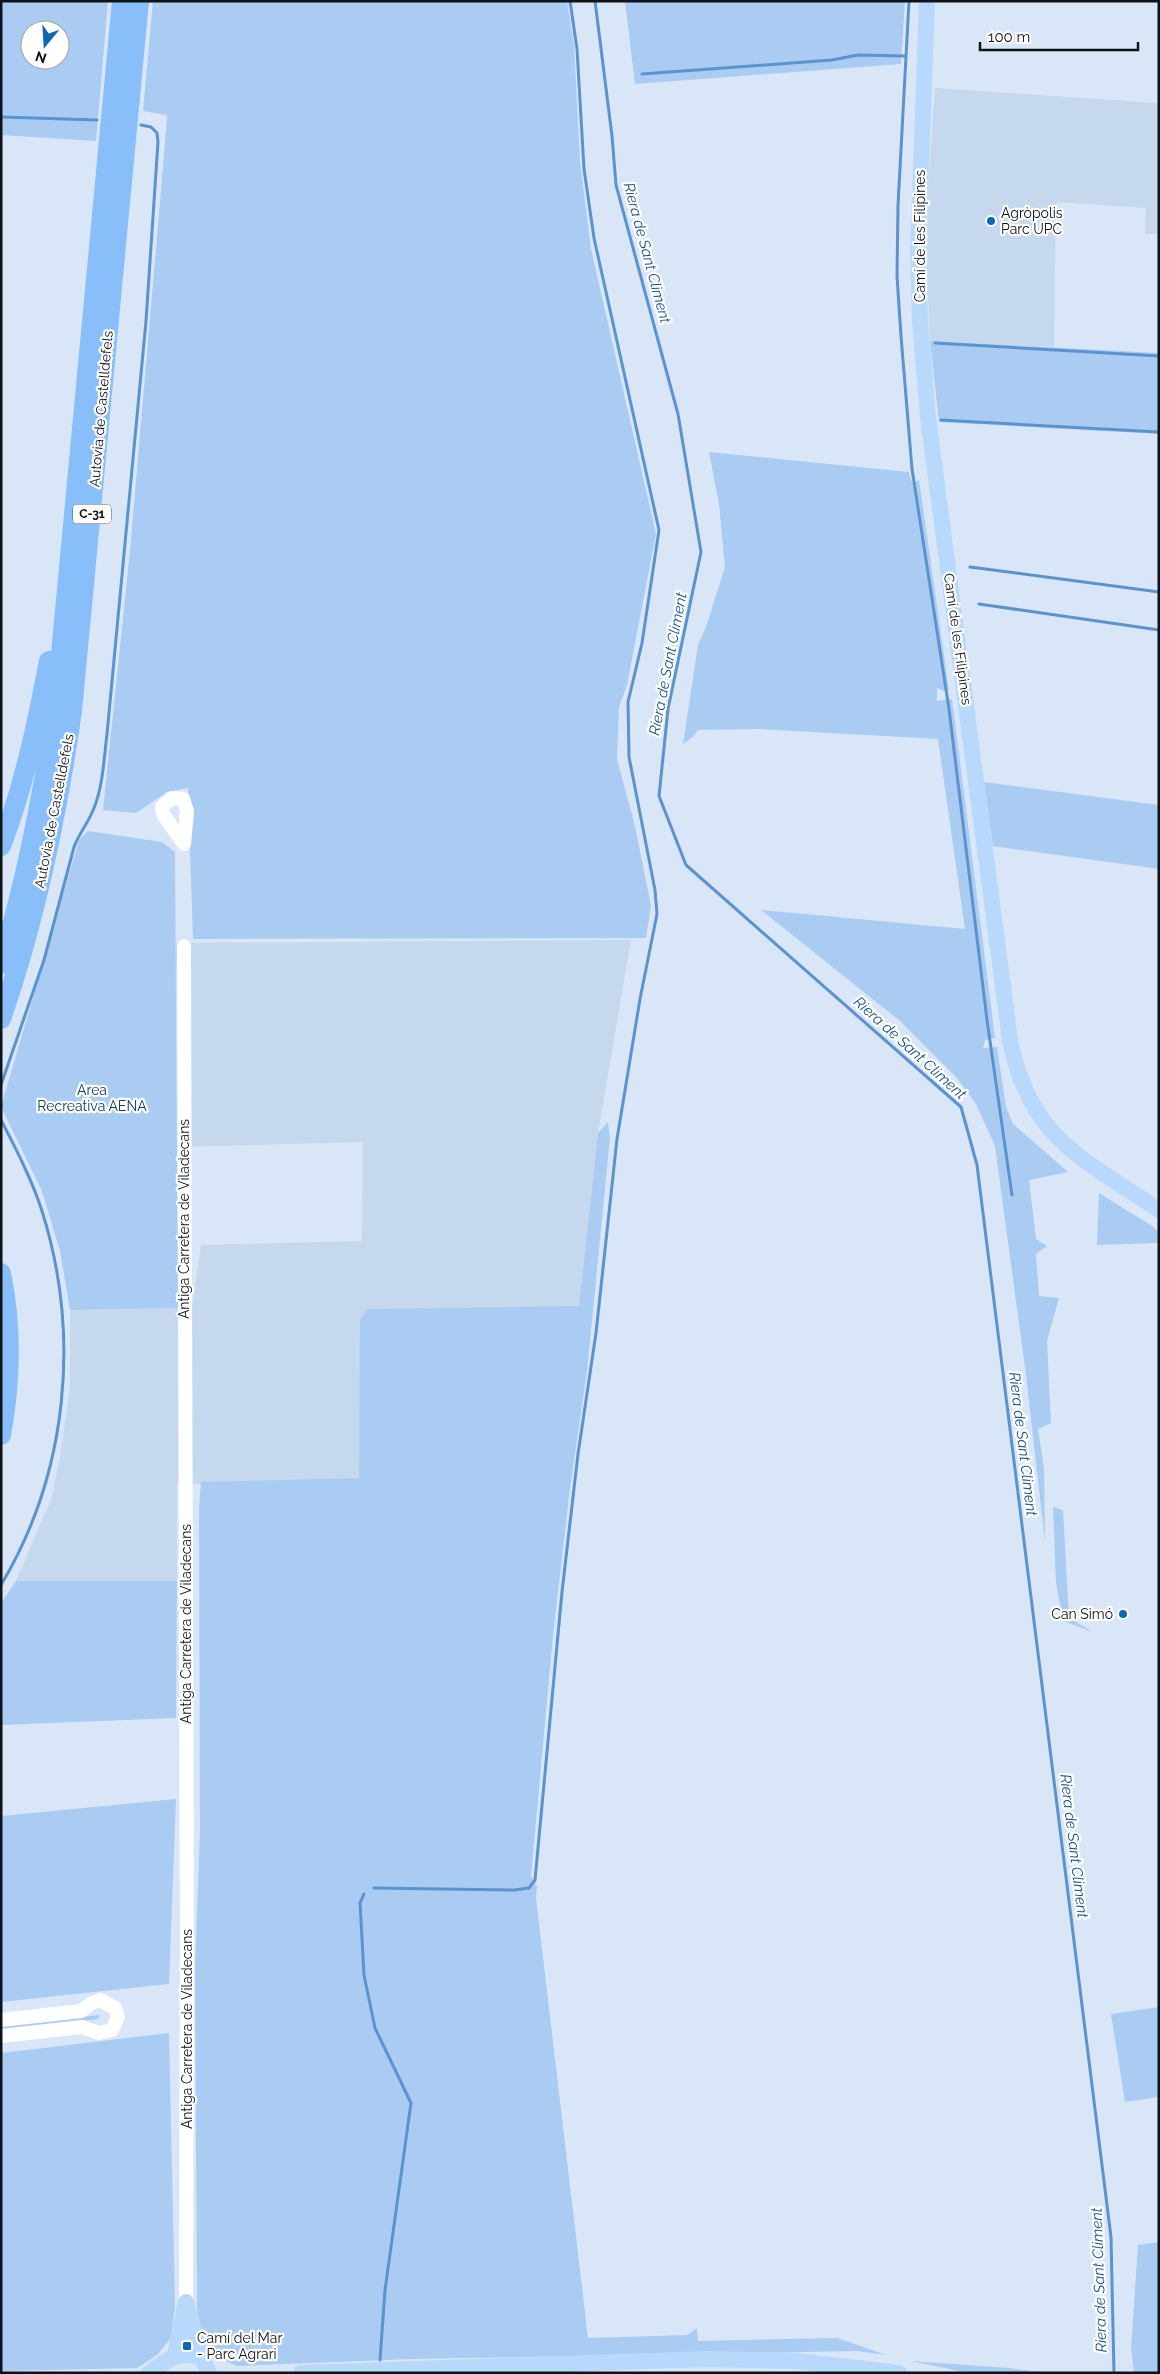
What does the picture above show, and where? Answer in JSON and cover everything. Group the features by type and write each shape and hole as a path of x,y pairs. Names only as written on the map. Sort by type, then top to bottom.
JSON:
{"highway":[{"name":"Autovia de Castelldefels","path":"1,964 25,880 46,774 56,707 122,1"},
{"name":"Autovia de Castelldefels","path":"1,1019 41,886 55,825 71,720 80,641 139,1"},
{"path":"1,846 31,747 68,566"},
{"path":"1,1273 9,1329 9,1368 1,1435"}],"main road":[{"name":"Camí de les Filipines","path":"927,1 918,212 922,344 928,417 1010,1040 1023,1088 1038,1115 1056,1138 1078,1157 1159,1210"},
{"path":"169,2363 186,2302"},
{"path":"186,2302 206,2366"},
{"path":"149,2373 192,2354 206,2366"},
{"path":"301,2373 706,2359 796,2361 899,2373"}],"street":[{"name":"Antiga Carretera de Viladecans","path":"184,946 187,1935 186,2302"},
{"path":"1,2020 81,2011 100,2000 115,2008 118,2017 112,2030 103,2034 82,2027 1,2036"}],"shaded area":[{"name":"Agròpolis Parc UPC","path":"935,88 1157,103 1159,124 1159,234 1145,234 1146,208 1056,202 1054,347 930,341 927,279 928,191"},
{"path":"631,940 598,1133 579,1307 369,1309 367,1483 177,1484 177,1581 16,1581 52,1497 61,1452 70,1386 70,1310 192,1308 201,1245 362,1241 363,1142 178,1147 176,943"}],"green space":[{"path":"1,1 108,1 96,141 1,135"},
{"path":"153,1 567,1 574,45 580,162 591,249 656,534 627,685 619,707 617,759 635,826 651,906 646,938 193,939 188,788 167,792 136,813 103,810 130,551 167,115 143,111"},
{"path":"625,1 905,1 901,64 635,84"},
{"path":"930,341 1159,353 1159,434 939,422"},
{"path":"709,452 909,472 912,483 919,480 949,690 943,691 937,688 937,701 952,699 995,1038 985,1040 983,1048 997,1047 1006,1107 1013,1124 1068,1172 1029,1180 1036,1239 1047,1246 1036,1254 1039,1296 1059,1298 1047,1341 1051,1423 1038,1429 1044,1468 1045,1542 1026,1375 995,1146 976,1104 956,1077 900,1021 761,910 965,929 938,739 759,729 698,730 693,737 683,744 698,645 706,627 725,567 719,504"},
{"path":"984,782 1159,805 1159,869 993,846"},
{"name":"Area Recreativa AENA","path":"88,831 162,842 175,852 178,1308 70,1310 60,1251 42,1191 1,1107 79,840"},
{"path":"608,1122 610,1138 587,1371 570,1488 553,1635 531,1876 537,1886 536,1898 588,2338 687,2335 697,2328 698,2341 837,2338 886,2355 858,2351 412,2359 237,2366 226,2361 211,2350 201,2329 197,2308 195,1968 200,1830 199,1509 201,1482 359,1478 360,1320 368,1309 579,1306 598,1133"},
{"path":"1099,1193 1152,1226 1159,1232 1159,1243 1097,1245"},
{"path":"1053,1507 1063,1510 1069,1618 1093,1632 1063,1621 1056,1583"},
{"path":"16,1581 177,1581 176,1718 1,1725 1,1603"},
{"path":"176,1799 169,1984 1,2002 1,1816"},
{"path":"1159,2007 1159,2097 1125,2102 1111,2014"},
{"path":"99,2015 99,2019 1,2030 1,2026"},
{"path":"169,2033 175,2305 171,2338 157,2355 137,2368 1,2371 1,2053"},
{"path":"1159,2242 1159,2373 1134,2373 1131,2348 1138,2245"},
{"path":"911,2361 1009,2368 1048,2373 969,2373"}],"waterway":[{"path":"374,1888 514,1890 529,1888 535,1880 562,1592 578,1454 596,1333 617,1139 640,999 657,914 655,890 629,757 628,702 642,643 659,530 594,238 584,169 577,49 570,1"},
{"name":"Riera de Sant Climent","path":"595,1 612,136 616,185 678,414 701,552 668,709 659,796 686,865 961,1107 977,1165 1111,2237 1114,2373"},
{"path":"909,1 898,205 897,276 912,469 949,709 987,1020 1012,1195"},
{"path":"642,74 832,60 858,55 905,56"},
{"path":"1,117 97,120"},
{"path":"1,1085 44,960 74,847 94,808 103,772 146,321 158,142 157,133 151,127 141,125"},
{"path":"935,343 1159,356"},
{"path":"941,420 1159,432"},
{"path":"970,567 1159,592"},
{"path":"979,604 1159,630"},
{"path":"1,1120 29,1176 42,1211 54,1258 61,1306 64,1354 61,1402 54,1450 41,1497 24,1542 1,1585"},
{"path":"364,1894 360,1903 364,1975 375,2028 411,2103 385,2290 380,2360"}],"place":[{"name":"Agròpolis Parc UPC","path":"991,221"},
{"name":"Can Simó","path":"1123,1614"},
{"name":"Camí del Mar - Parc Agrari","path":"187,2346"}]}
